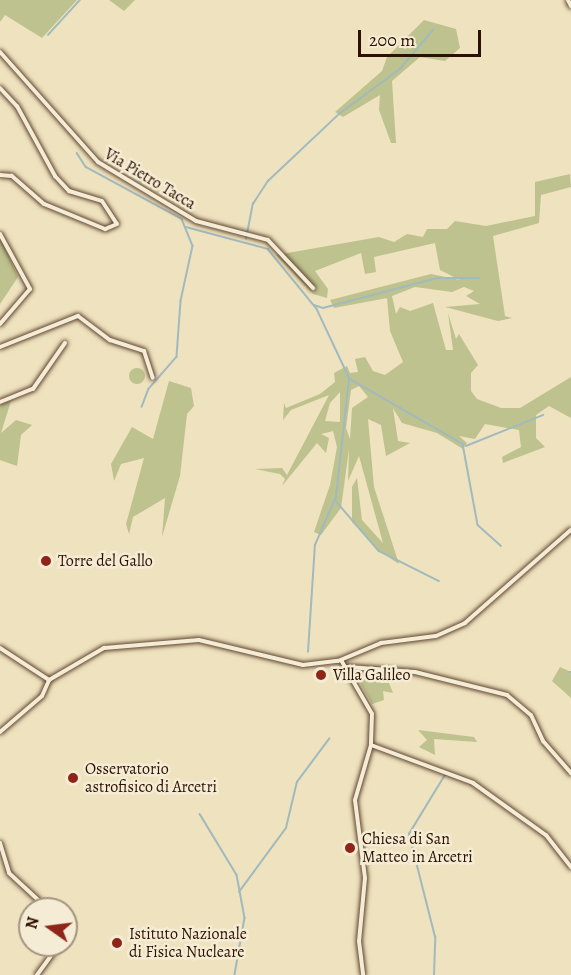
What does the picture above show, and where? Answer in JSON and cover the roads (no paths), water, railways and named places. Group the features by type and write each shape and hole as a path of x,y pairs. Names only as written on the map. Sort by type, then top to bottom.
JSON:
{"street":[{"path":"568,0 571,6"},
{"name":"Via Pietro Tacca","path":"0,52 98,162 205,225 268,240 313,288"},
{"path":"0,88 17,106 55,176 69,190 102,201 117,224 105,229 44,204 12,176 0,175"},
{"path":"0,234 30,289 0,324"},
{"path":"0,347 78,316 110,340 144,351 153,378"},
{"path":"0,402 33,389 65,343"},
{"path":"49,680 104,648 186,640 254,650 285,663 341,660 373,645 436,636 465,623 524,566 555,550 569,537 571,531"},
{"path":"0,648 49,680"},
{"path":"341,660 372,714 371,745 355,795 365,878 359,942 363,975"},
{"path":"347,667 415,672 507,695 531,714 543,741 571,773"},
{"path":"0,732 48,689 49,680"},
{"path":"371,745 473,783 546,835 571,867"},
{"path":"0,843 9,873 35,897"},
{"path":"38,975 51,957"}],"waterway":[{"path":"48,35 80,0"},
{"path":"246,239 253,204 268,181 339,114 400,69 433,30"},
{"path":"77,153 86,167 182,219 193,246 181,301 177,357 149,389 142,407"},
{"path":"186,227 268,249 317,309 350,379 463,444 478,525 501,546"},
{"path":"314,305 323,308 437,278 479,278"},
{"path":"308,652 315,545 336,497 349,380"},
{"path":"466,446 543,415"},
{"path":"336,501 379,551 439,581"},
{"path":"239,892 286,828 297,782 329,739"},
{"path":"434,975 435,937 409,834 445,775"},
{"path":"200,814 237,875 245,918 235,975"}],"place":[{"name":"Torre del Gallo","path":"46,561"},
{"name":"Villa Galileo","path":"321,675"},
{"name":"Osservatorio astrofisico di Arcetri","path":"73,778"},
{"name":"Chiesa di San Matteo in Arcetri","path":"350,848"},
{"name":"Istituto Nazionale di Fisica Nucleare","path":"117,943"}]}
